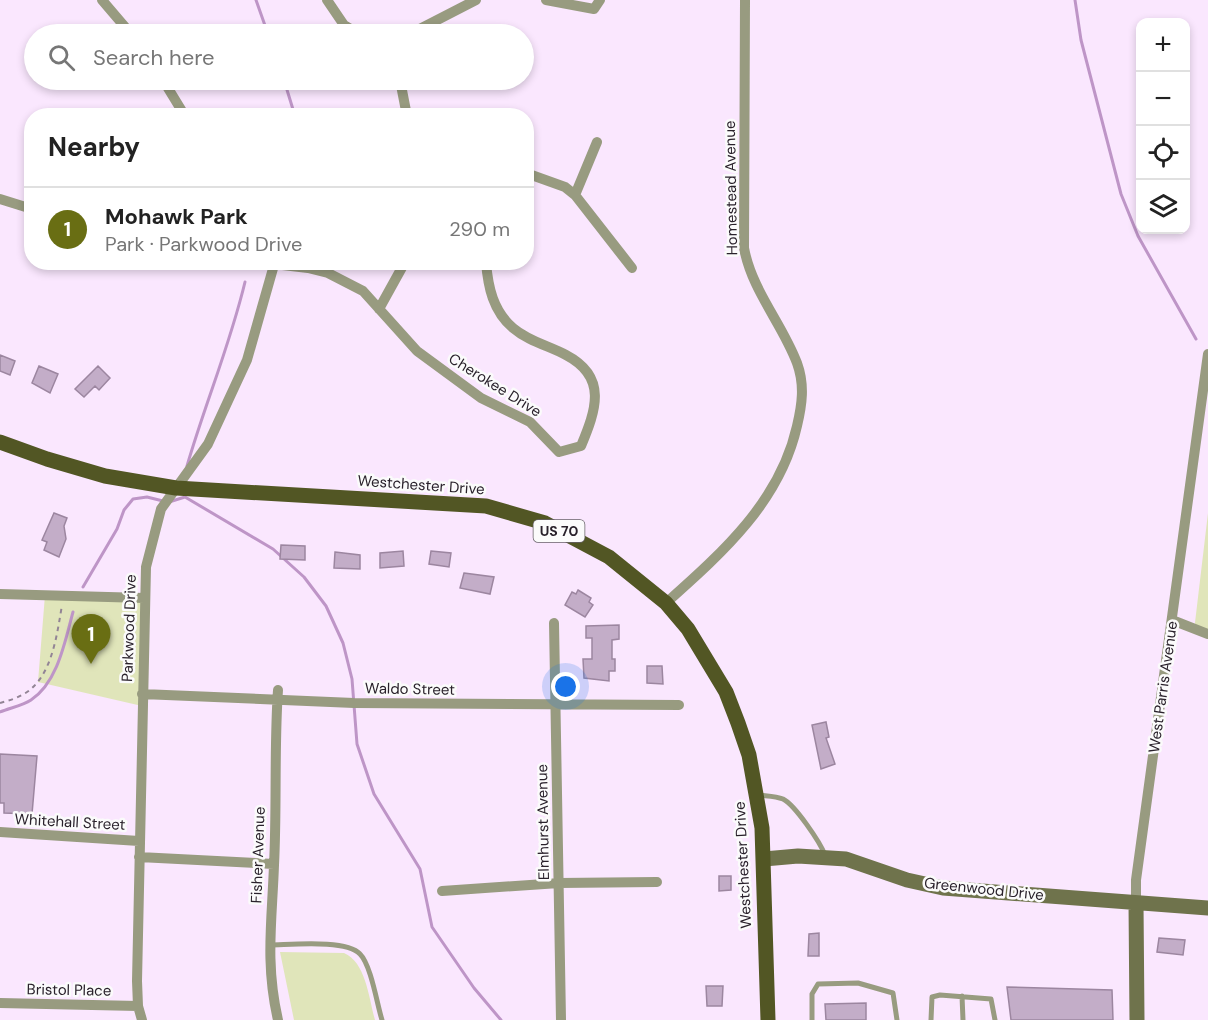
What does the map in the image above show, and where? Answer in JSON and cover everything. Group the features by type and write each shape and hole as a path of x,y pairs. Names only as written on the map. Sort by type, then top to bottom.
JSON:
{"main road":[{"name":"Westchester Drive","path":"0,442 105,476 176,488 486,506 545,523 609,557 666,603 706,657 726,692 749,755 758,795 764,859 768,1020"}],"street":[{"path":"102,0 122,24"},
{"path":"327,0 343,24"},
{"path":"429,24 476,0"},
{"path":"546,0 594,9 600,0"},
{"name":"Homestead Avenue","path":"666,603 703,570 759,510 789,453 802,397 801,377 796,361 752,278 744,248 745,0"},
{"path":"169,90 180,108"},
{"path":"402,90 405,108"},
{"path":"575,195 597,142"},
{"path":"534,176 565,187 575,195 632,268"},
{"path":"0,199 24,206"},
{"name":"Parkwood Drive","path":"142,1020 138,1006 139,841 146,567 161,509 208,444 233,392 258,327 273,270"},
{"name":"Cherokee Drive","path":"316,270 328,273 363,291 417,351 481,398 530,422 555,449 564,452 581,446 595,414 595,389 591,376 576,362 522,335 511,327 492,300 487,270"},
{"path":"379,309 401,270"},
{"name":"West Parris Avenue","path":"1137,1020 1136,880 1208,354"},
{"path":"0,594 144,598"},
{"path":"1172,620 1208,634"},
{"name":"Elmhurst Avenue","path":"554,623 561,1020"},
{"name":"Waldo Street","path":"142,694 278,695 557,706 679,705"},
{"name":"Fisher Avenue","path":"278,695 274,864 269,945 269,975 278,1020"},
{"name":"Whitehall Street","path":"0,832 139,841"},
{"path":"139,857 274,864"},
{"name":"Greenwood Drive","path":"764,859 825,857 846,859 908,880 943,888 1208,908"},
{"path":"442,891 559,883 657,882"},
{"name":"Bristol Place","path":"0,1003 138,1006"}],"lane":[{"path":"758,795 781,798 791,804 815,835 825,857"},
{"path":"269,945 338,945 357,951 365,963 382,1020"},
{"path":"812,1020 812,994 818,984 858,983 893,993 897,1020"},
{"path":"931,1020 932,997 940,995 991,999 995,1020"},
{"path":"963,996 963,1020"}],"path":[{"path":"0,703 24,695 42,676 56,640 64,596"}],"green space":[{"path":"1208,513 1208,631 1194,631"},
{"path":"45,595 144,598 142,706 38,682"},
{"path":"280,952 344,953 351,958 357,964 366,982 375,1020 294,1020"}],"building":[{"path":"0,355 15,361 10,375 0,371"},
{"path":"39,366 58,374 50,393 32,383"},
{"path":"98,366 110,378 99,390 95,386 84,397 75,389"},
{"path":"54,513 67,518 64,526 66,539 59,557 44,550 47,542 42,540"},
{"path":"281,545 305,546 305,560 280,559"},
{"path":"403,551 404,566 380,568 380,553"},
{"path":"431,551 451,553 449,567 429,564"},
{"path":"335,552 360,555 360,569 334,568"},
{"path":"464,573 494,577 490,594 460,588"},
{"path":"578,590 591,598 589,602 593,605 585,617 565,605 572,592 576,594"},
{"path":"619,625 619,639 612,640 612,659 615,659 615,671 609,671 609,681 584,678 583,659 592,659 592,638 586,638 586,626"},
{"path":"647,666 662,666 663,684 647,683"},
{"path":"826,722 829,737 826,738 835,764 821,769 812,725"},
{"path":"0,754 37,756 32,814 4,813 4,803 0,803"},
{"path":"719,876 731,876 731,890 719,891"},
{"path":"819,933 819,956 808,956 809,934"},
{"path":"1159,938 1185,940 1183,955 1157,952"},
{"path":"706,986 723,986 722,1006 707,1006"},
{"path":"1007,987 1112,990 1113,1020 1011,1020"},
{"path":"866,1003 866,1020 826,1020 825,1004"}],"waterway":[{"path":"256,0 264,24"},
{"path":"1075,0 1081,40 1121,194 1138,236 1196,339"},
{"path":"287,90 293,108"},
{"path":"187,466 245,282"},
{"path":"83,587 117,529 124,510 133,499 147,497 163,501"},
{"path":"185,497 273,549 304,577 326,606 343,643 352,679 357,744 374,794 420,869 432,927 474,988 501,1020"},
{"path":"169,502 185,497"},
{"path":"0,712 31,700 48,683 59,660 73,612"}],"place":[{"name":"Mohawk Park","path":"91,664"}]}
